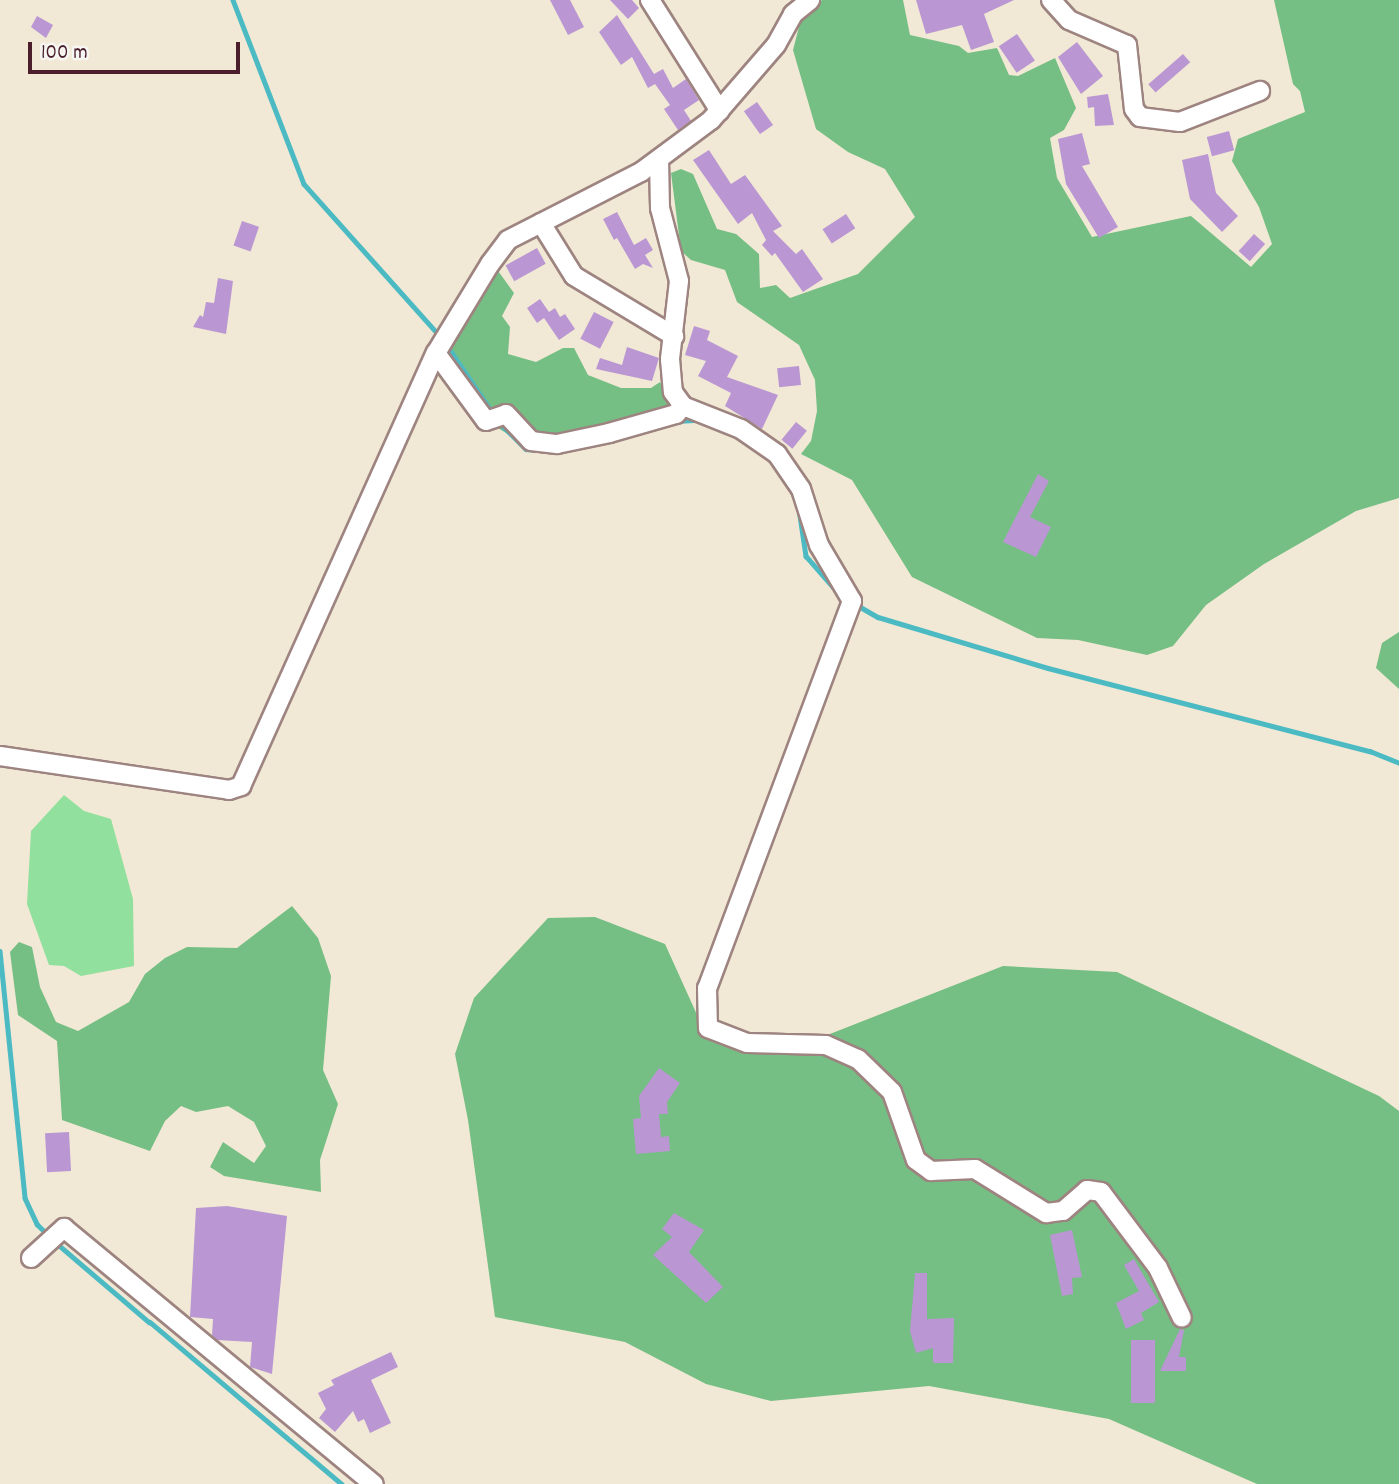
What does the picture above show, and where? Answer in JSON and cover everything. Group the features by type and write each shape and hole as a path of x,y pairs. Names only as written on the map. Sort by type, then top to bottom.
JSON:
{"street":[{"path":"650,0 720,111"},
{"path":"4,756 229,790 241,786 436,353 508,240 659,160 720,111 776,45 793,14 810,0"},
{"path":"1051,0 1069,20 1127,45 1134,109 1140,117 1180,121 1260,91"},
{"path":"659,160 660,208 679,281 670,377 673,393 683,406 741,429 777,454 801,489 818,545 852,601 707,988 708,1028 747,1043 826,1045 858,1059 892,1092 916,1160 931,1171 975,1169 1046,1213 1063,1211 1087,1190 1101,1192 1158,1268 1182,1318"},
{"path":"541,223 574,276 674,336"},
{"path":"436,353 486,421 506,414 531,441 557,444 609,433 676,414 683,406"},
{"path":"31,1258 64,1228 374,1484"}],"green space":[{"path":"822,0 903,0 910,35 959,46 968,53 997,48 1009,75 1018,76 1055,58 1076,108 1064,130 1050,138 1057,178 1092,237 1191,216 1251,267 1272,244 1259,207 1232,161 1238,139 1305,112 1300,91 1293,84 1274,0 1399,0 1399,498 1356,511 1264,564 1206,605 1173,646 1147,655 1078,640 1037,638 912,577 852,480 801,454 811,441 817,411 815,380 799,345 737,302 725,270 691,260 681,251 671,173 681,169 693,174 717,229 736,234 759,254 760,288 776,285 790,298 858,274 915,217 885,169 848,152 816,129 793,50 801,19"},
{"path":"496,268 514,293 502,316 510,327 508,354 536,362 563,348 574,348 588,375 621,388 651,388 660,382 676,407 561,440 520,441 491,424 445,356"},
{"path":"1399,632 1399,689 1376,668 1382,643"},
{"path":"64,795 84,811 111,819 133,899 134,966 81,976 64,966 49,965 27,904 31,831"},
{"path":"292,906 318,938 331,976 323,1070 338,1104 320,1160 321,1192 224,1176 210,1167 223,1142 254,1163 266,1146 254,1122 228,1106 196,1112 181,1106 165,1121 150,1151 62,1120 57,1041 18,1015 10,952 19,942 32,947 40,987 56,1022 78,1031 129,1002 145,974 165,958 187,947 237,948"},
{"path":"595,917 665,944 698,1017 733,1036 807,1043 1003,966 1117,972 1379,1096 1399,1111 1399,1484 1257,1484 1109,1419 929,1386 771,1401 706,1384 625,1342 495,1317 468,1120 455,1054 474,998 548,918"}],"building":[{"path":"550,0 570,0 584,27 568,35"},
{"path":"610,0 632,0 639,8 628,19"},
{"path":"916,0 1014,0 984,14 994,42 971,50 962,25 926,34"},
{"path":"617,15 654,74 663,69 673,88 686,79 699,100 684,110 691,121 678,130 664,109 670,105 655,84 648,88 632,57 621,65 599,32"},
{"path":"37,16 53,25 46,38 31,27"},
{"path":"1017,34 1035,61 1017,73 999,46"},
{"path":"1077,42 1103,76 1081,94 1058,57"},
{"path":"1183,54 1190,62 1156,92 1148,84"},
{"path":"1108,94 1114,125 1095,126 1094,107 1088,108 1087,97"},
{"path":"757,102 773,125 760,134 744,111"},
{"path":"1229,131 1234,150 1212,156 1207,137"},
{"path":"1082,133 1090,164 1082,166 1118,227 1099,238 1066,184 1058,139"},
{"path":"709,150 731,184 745,175 782,226 773,231 796,254 802,249 823,279 803,292 775,253 772,256 762,245 766,240 752,213 738,224 693,160"},
{"path":"1208,154 1216,193 1238,216 1222,232 1190,199 1182,160"},
{"path":"617,212 634,245 646,238 653,250 645,255 653,268 643,264 635,269 617,238 614,240 603,219"},
{"path":"846,214 855,228 832,244 823,229"},
{"path":"242,221 259,227 251,251 234,246"},
{"path":"1254,234 1265,244 1250,261 1239,251"},
{"path":"537,248 546,264 514,281 506,265"},
{"path":"218,278 233,281 226,334 193,327 200,315 203,317 206,302 214,303"},
{"path":"540,299 549,312 555,308 560,317 565,314 575,329 559,340 544,318 537,323 527,308"},
{"path":"594,312 614,322 600,349 580,339"},
{"path":"694,326 710,331 707,340 738,356 727,377 778,395 762,429 725,406 731,393 698,376 706,361 685,355"},
{"path":"627,347 659,358 652,381 596,369 600,358 622,365"},
{"path":"799,366 801,385 779,387 777,368"},
{"path":"796,422 807,431 792,449 782,440"},
{"path":"1038,474 1049,481 1030,517 1051,527 1036,557 1003,542"},
{"path":"659,1068 680,1083 667,1102 668,1114 659,1114 661,1137 669,1136 670,1151 636,1154 633,1119 641,1118 639,1096"},
{"path":"69,1132 71,1171 47,1172 45,1133"},
{"path":"227,1206 287,1216 272,1374 250,1367 252,1342 217,1340 212,1335 213,1319 190,1317 196,1208"},
{"path":"674,1213 704,1230 689,1252 723,1287 706,1303 653,1255 672,1237 662,1229"},
{"path":"1072,1230 1082,1277 1072,1278 1073,1294 1062,1296 1050,1235"},
{"path":"1134,1259 1159,1302 1141,1313 1144,1320 1126,1329 1116,1303 1139,1291 1124,1265"},
{"path":"915,1273 927,1273 927,1319 954,1318 953,1363 933,1363 933,1348 916,1353 910,1331"},
{"path":"1180,1329 1184,1330 1179,1357 1186,1357 1186,1371 1160,1371"},
{"path":"1131,1340 1155,1340 1155,1403 1131,1403"},
{"path":"391,1352 398,1367 371,1380 391,1423 370,1433 364,1419 358,1422 353,1411 335,1432 319,1418 326,1409 318,1393 334,1385 331,1380"}],"waterway":[{"path":"233,0 304,184 441,337"},
{"path":"446,344 494,415"},
{"path":"676,421 698,420"},
{"path":"499,422 526,449 538,450"},
{"path":"799,509 806,556 840,595"},
{"path":"857,605 878,617 1048,668 1370,751 1399,763"},
{"path":"0,951 25,1198 37,1224 48,1235"},
{"path":"54,1241 149,1322"},
{"path":"150,1322 342,1484"}]}
